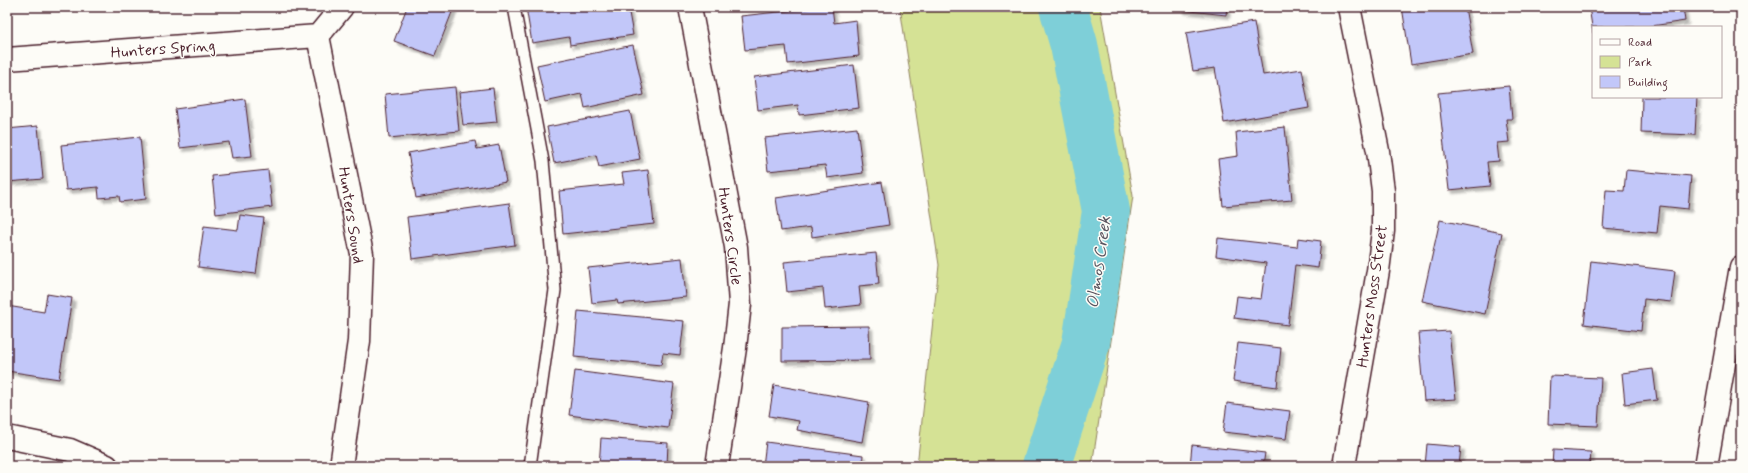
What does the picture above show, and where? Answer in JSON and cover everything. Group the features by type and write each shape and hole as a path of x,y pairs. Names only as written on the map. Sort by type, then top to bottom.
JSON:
{"street":[{"path":"318,36 342,7"},
{"name":"Hunters Circle","path":"690,7 736,247 739,297 735,348 717,466"},
{"name":"Hunters Moss Street","path":"1344,466 1378,271 1383,231 1383,191 1378,151 1349,7"},
{"name":"Hunters Spring","path":"7,59 318,36"},
{"name":"Hunters Sound","path":"318,36 362,254 359,341 341,466"},
{"path":"1706,466 1741,267"},
{"path":"7,437 70,450 107,466"}],"lane":[{"path":"514,7 543,162 555,290 530,466"}],"green space":[{"path":"900,7 1100,7 1133,196 1092,466 917,466 939,265"}],"building":[{"path":"407,7 454,7 435,56 394,41"},
{"path":"526,7 628,7 633,35 570,45 569,37 532,43"},
{"path":"832,7 834,23 856,20 859,56 788,64 786,46 745,50 741,16"},
{"path":"1181,7 1227,7 1226,15 1181,10"},
{"path":"1402,7 1465,7 1473,54 1411,64"},
{"path":"1589,7 1683,7 1685,21 1652,26 1592,26"},
{"path":"1254,22 1263,75 1302,69 1309,108 1224,123 1215,68 1193,71 1186,33"},
{"path":"633,45 644,95 585,108 582,94 545,102 537,65"},
{"path":"854,65 859,108 799,115 798,105 758,110 754,77"},
{"path":"1509,86 1512,119 1506,119 1509,142 1497,143 1499,161 1487,162 1490,186 1449,190 1438,93"},
{"path":"455,87 459,131 389,138 385,94"},
{"path":"493,88 497,122 463,125 459,92"},
{"path":"1642,98 1697,98 1695,135 1641,133"},
{"path":"245,99 252,156 232,158 229,142 180,148 175,109"},
{"path":"630,111 640,159 599,167 596,155 554,163 547,127"},
{"path":"38,126 43,179 7,182 7,129"},
{"path":"1285,127 1292,200 1223,206 1218,159 1238,156 1236,132"},
{"path":"857,128 863,173 827,178 825,165 768,171 764,138"},
{"path":"140,137 146,199 120,202 119,196 99,198 98,187 66,190 61,145"},
{"path":"475,141 477,149 499,145 506,182 416,198 408,153"},
{"path":"268,170 272,207 216,214 212,176"},
{"path":"648,170 654,224 563,234 559,191 624,184 622,173"},
{"path":"1626,170 1691,176 1688,209 1660,206 1657,233 1603,228 1606,190 1624,191"},
{"path":"882,182 889,225 812,237 811,227 781,231 776,198"},
{"path":"509,203 515,245 412,259 407,217"},
{"path":"240,215 264,218 256,274 198,267 204,226 238,230"},
{"path":"1440,220 1502,233 1485,314 1422,301"},
{"path":"1218,238 1297,247 1298,238 1321,241 1318,268 1295,265 1288,325 1234,318 1237,296 1261,299 1266,263 1216,256"},
{"path":"876,253 879,284 859,286 861,305 825,309 823,288 787,292 784,262"},
{"path":"682,258 686,297 618,304 617,300 592,303 588,268"},
{"path":"1591,261 1675,271 1671,302 1644,299 1641,331 1584,324"},
{"path":"47,294 72,298 59,379 7,371 7,306 44,312"},
{"path":"578,311 684,321 680,355 663,353 661,365 574,357"},
{"path":"869,326 870,360 782,361 782,327"},
{"path":"1449,331 1456,399 1424,401 1418,333"},
{"path":"1238,343 1281,348 1277,387 1233,381"},
{"path":"1653,369 1657,400 1625,404 1622,373"},
{"path":"575,371 674,384 668,428 569,415"},
{"path":"1550,376 1601,378 1598,426 1548,424"},
{"path":"774,385 869,402 862,442 797,430 799,421 769,416"},
{"path":"1227,403 1290,411 1286,439 1223,432"},
{"path":"601,438 668,443 667,466 599,466"},
{"path":"766,442 863,455 862,466 763,466"},
{"path":"1427,444 1461,447 1459,466 1425,466"},
{"path":"1192,445 1265,453 1263,466 1190,466"},
{"path":"1553,450 1591,452 1590,466 1552,466"}],"waterway":[{"name":"Olmos Creek","path":"1046,466 1086,343 1106,211 1074,45 1063,7"}]}
